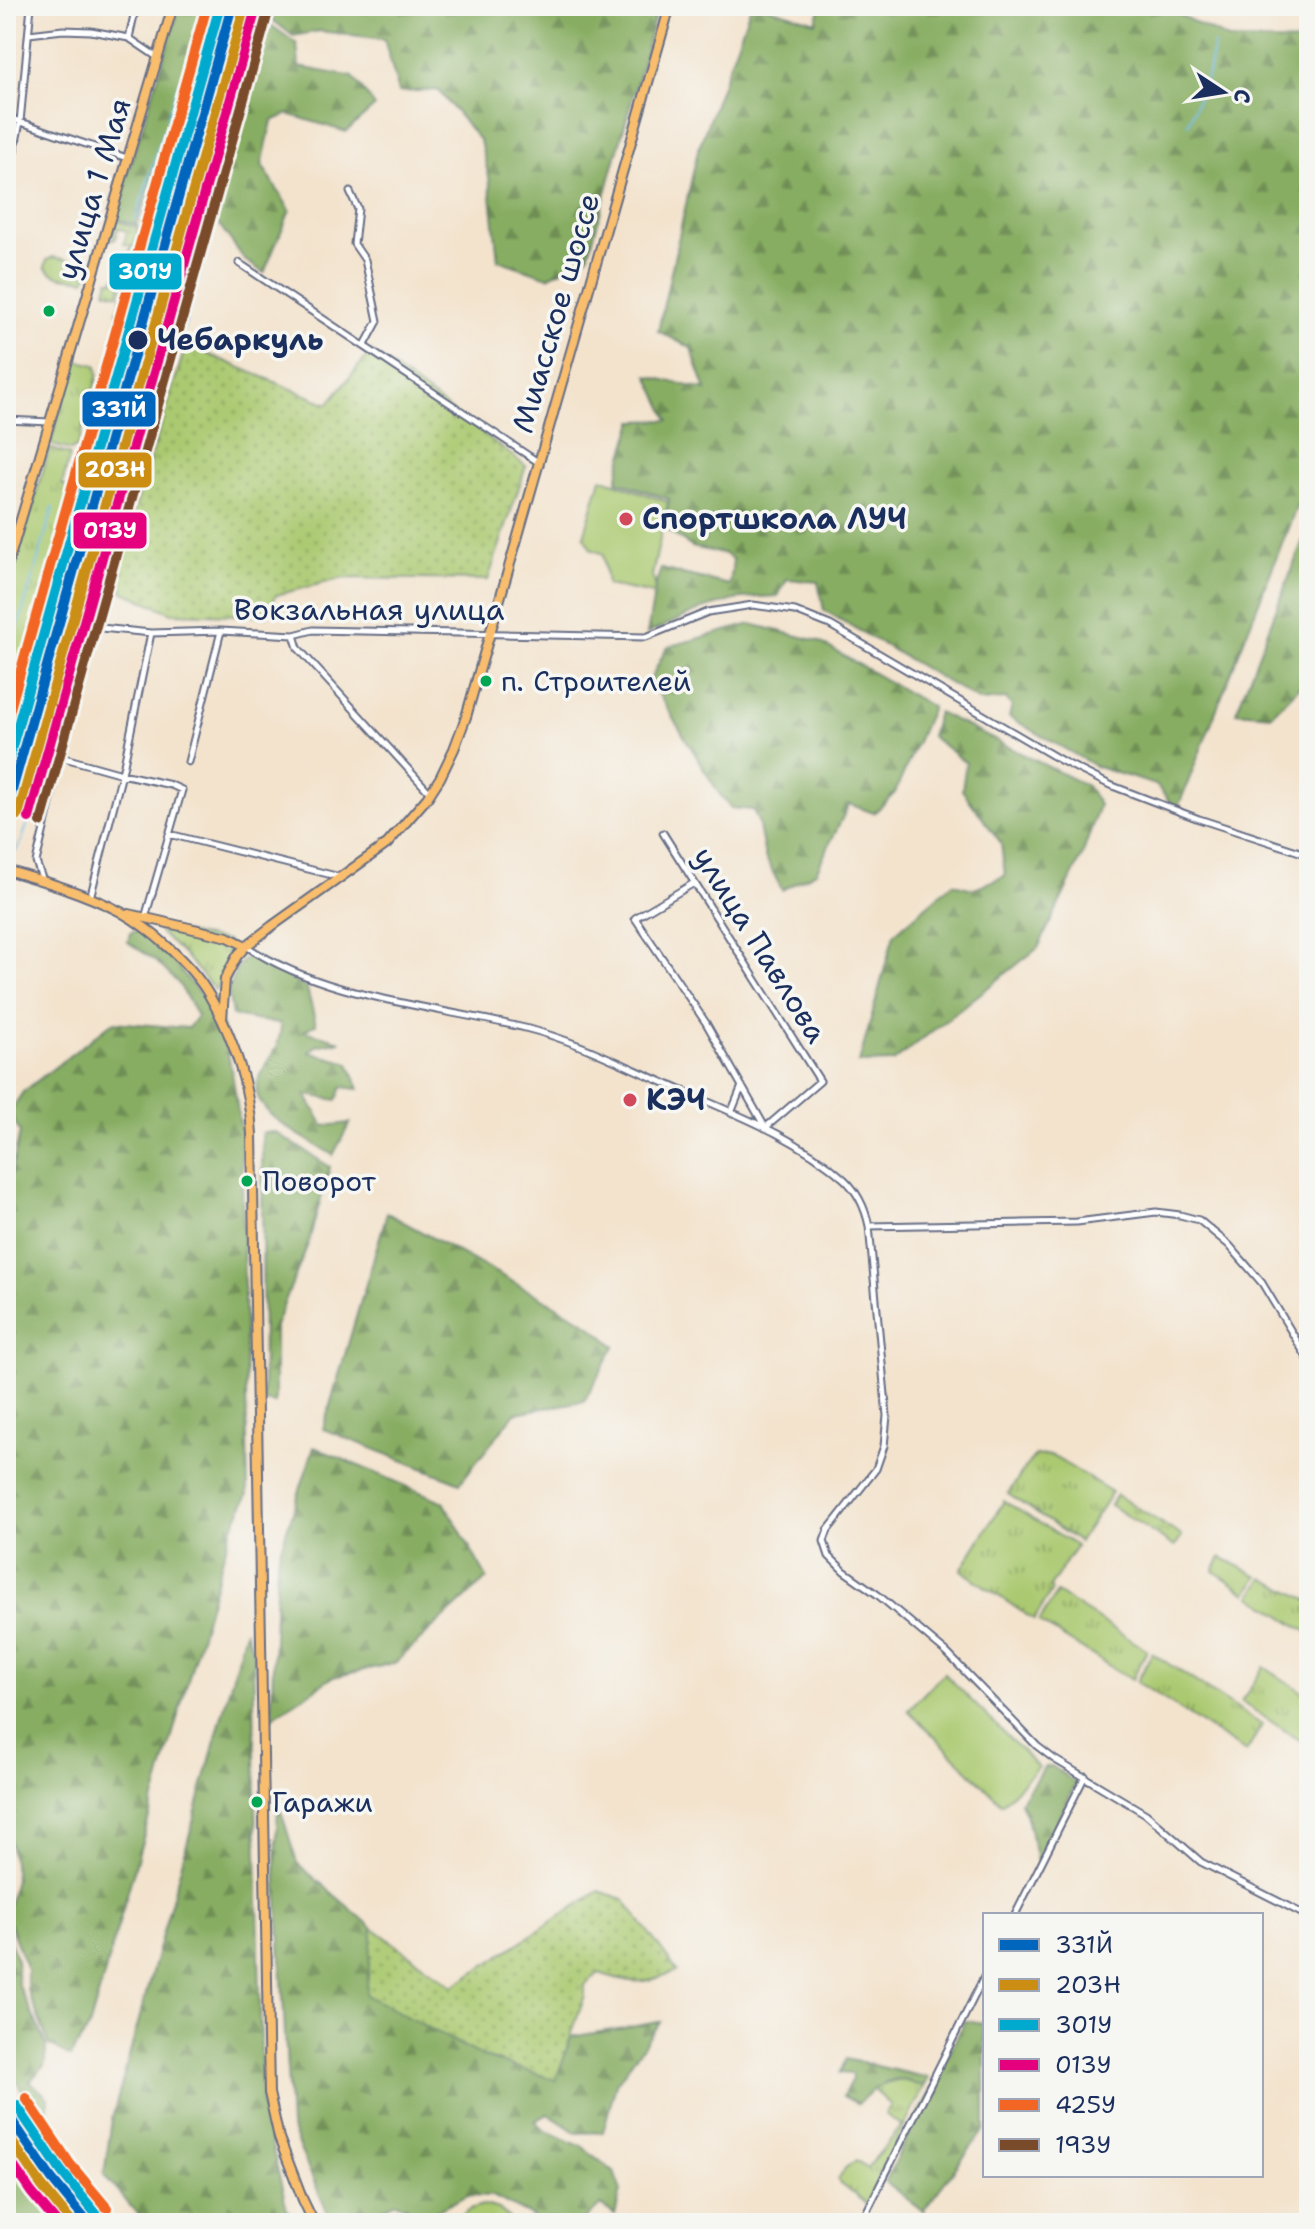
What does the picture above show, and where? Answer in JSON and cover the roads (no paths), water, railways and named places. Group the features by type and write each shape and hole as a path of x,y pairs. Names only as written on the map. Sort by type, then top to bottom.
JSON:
{"main road":[{"name":"улица 1 Мая","path":"6,570 173,6"},
{"name":"Миасское шоссе","path":"246,946 387,844 440,778 458,738 670,6"},
{"path":"6,870 121,912 228,937 246,946 225,979 222,1020"},
{"path":"121,912 180,959 209,993 246,1088 251,1113 269,2093 279,2138 314,2223"}],"street":[{"path":"6,192 20,122 31,6"},
{"path":"129,38 136,6"},
{"path":"29,34 91,31 129,38 158,58"},
{"path":"6,117 128,159"},
{"path":"350,192 358,209 354,244 365,260 378,321 365,346"},
{"path":"239,263 538,462"},
{"path":"6,420 51,422"},
{"name":"Вокзальная улица","path":"61,757 93,634 101,628 151,633 221,631 294,635 313,630 646,637 708,612 753,605 795,611 830,625 1062,761 1110,785 1199,819 1309,855"},
{"path":"188,762 221,631"},
{"path":"89,899 122,774 151,633"},
{"path":"294,635 298,648 430,793"},
{"path":"43,881 36,862 61,757 177,787 182,790 145,918"},
{"name":"улица Павлова","path":"663,833 820,1081 765,1128"},
{"path":"169,834 341,877"},
{"path":"694,883 635,918 706,1023 765,1128"},
{"path":"246,946 276,964 340,987 528,1029 574,1044 765,1128 815,1157 844,1179 862,1201 869,1226 887,1416 884,1446 876,1469 828,1530 824,1541 829,1556 947,1653 1037,1746 1054,1759 1146,1814 1201,1862 1309,1917"},
{"path":"731,1113 743,1086"},
{"path":"869,1226 1077,1222 1156,1212 1199,1220 1229,1245 1262,1283 1309,1361"},
{"path":"1016,1913 1085,1776"},
{"path":"861,2223 983,1979"}],"waterway":[{"path":"191,47 206,6"},
{"path":"6,857 14,853 21,843 44,760 81,649 90,635 100,589 118,539 153,417 165,392 210,239 213,226 211,215 263,6"},
{"path":"1188,124 1207,77 1214,44"},
{"path":"167,119 179,82"},
{"path":"136,220 164,128"},
{"path":"13,644 53,508"},
{"path":"6,668 11,650"}],"railway":[{"path":"6,756 24,674"}],"place":[{"name":"Чебаркуль","path":"138,340"},
{"name":"Спортшкола ЛУЧ","path":"626,519"},
{"name":"п. Строителей","path":"486,681"},
{"name":"КЭЧ","path":"630,1100"},
{"name":"Поворот","path":"247,1181"},
{"name":"Гаражи","path":"257,1802"}]}
